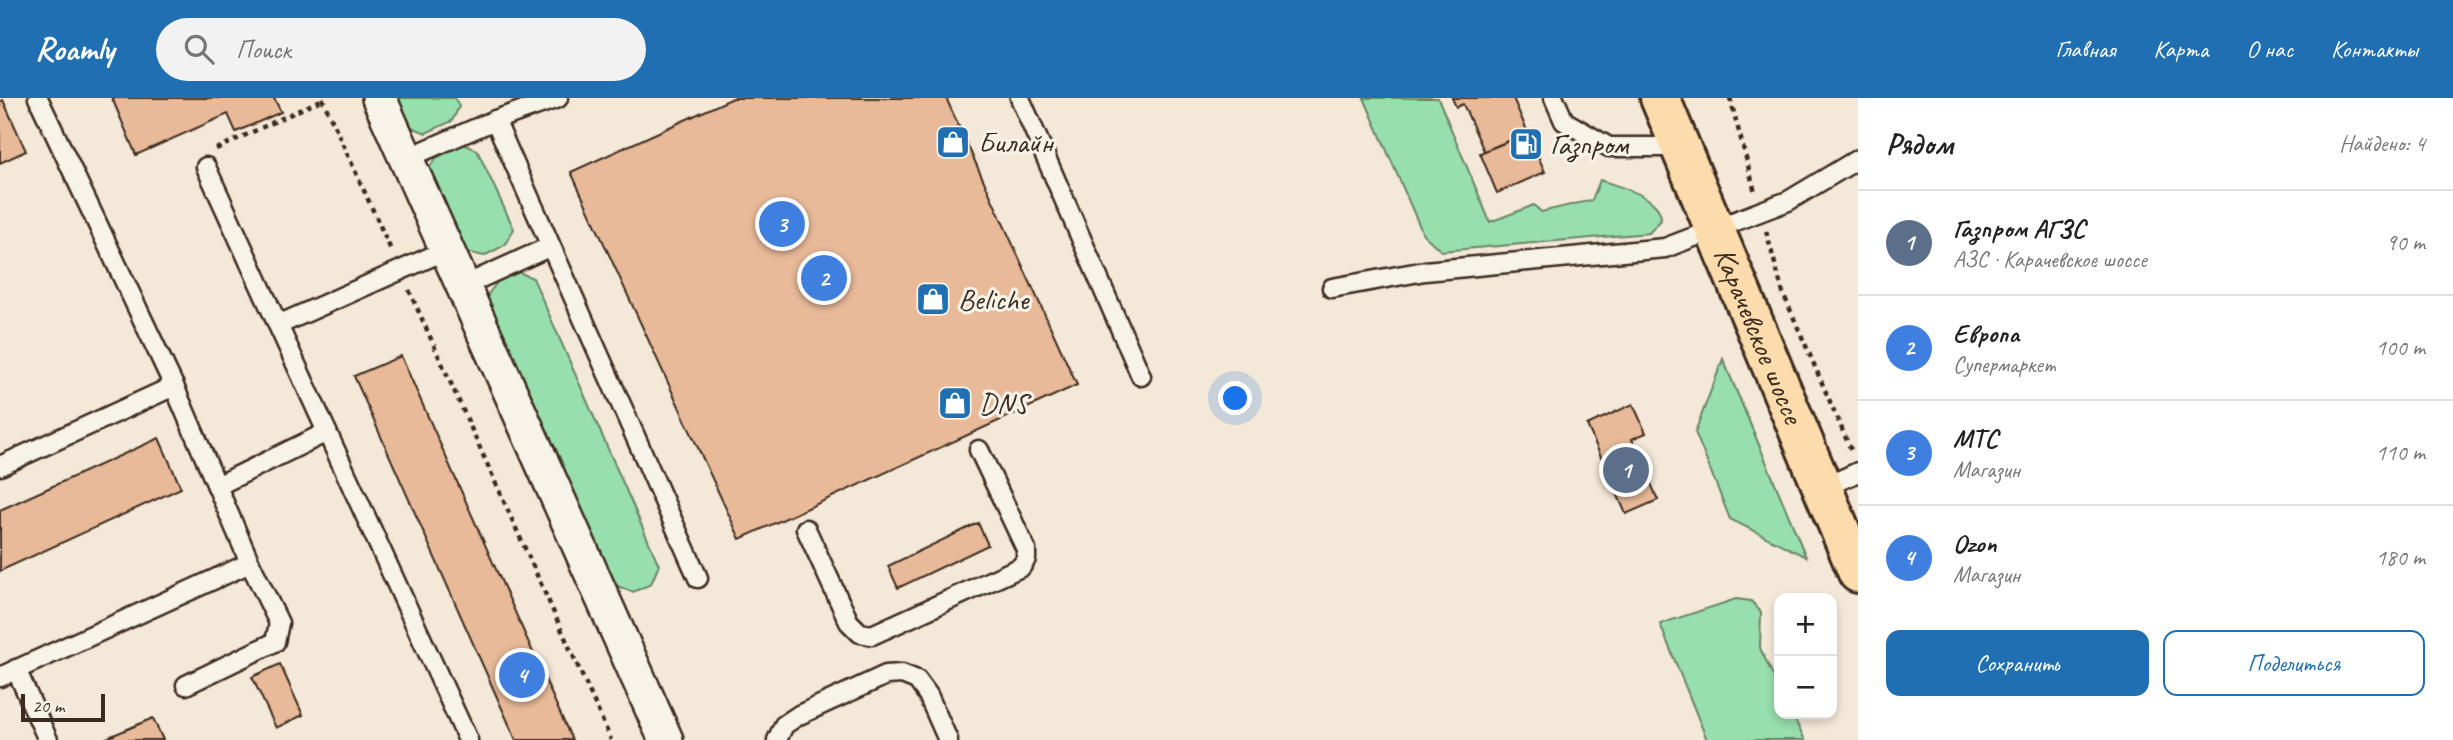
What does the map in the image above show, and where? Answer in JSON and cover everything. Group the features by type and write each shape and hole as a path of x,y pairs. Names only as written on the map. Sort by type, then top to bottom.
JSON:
{"highway":[{"name":"Карачевское шоссе","path":"1660,98 1858,573"}],"street":[{"path":"379,98 666,740"}],"lane":[{"path":"38,98 174,386 250,563 279,623 275,642 186,685"},
{"path":"405,159 558,98"},
{"path":"1020,98 1141,376"},
{"path":"1554,98 1563,121 1609,148 1680,147"},
{"path":"495,121 698,578"},
{"path":"1332,288 1425,271 1665,248 1714,227 1761,214 1838,174 1858,159"},
{"path":"206,167 468,740"},
{"path":"463,286 549,247"},
{"path":"278,325 446,250"},
{"path":"0,466 174,386"},
{"path":"217,486 327,432"},
{"path":"806,529 849,622 860,633 872,635 1021,567 1026,559 1026,549 979,450"},
{"path":"1823,488 1858,472"},
{"path":"48,740 8,673 250,563"},
{"path":"777,740 784,726 799,715 886,676 902,674 917,680 928,695 948,740"}],"path":[{"path":"1730,98 1783,293 1853,453"},
{"path":"206,167 217,148 323,99 611,740"}],"green space":[{"path":"397,98 455,98 459,107 452,121 426,133 411,127"},
{"path":"1364,98 1438,98 1490,222 1534,205 1541,212 1592,200 1600,180 1628,189 1647,199 1655,205 1661,220 1649,233 1441,251 1423,234"},
{"path":"464,144 477,150 514,229 505,245 484,256 466,252 429,168 436,158"},
{"path":"518,272 533,278 659,565 651,584 633,592 612,584 486,297 498,281"},
{"path":"1723,359 1806,557 1730,519 1695,432"},
{"path":"1736,599 1751,601 1761,612 1760,648 1774,677 1774,719 1794,719 1805,740 1707,740 1660,624"}],"building":[{"path":"112,98 274,98 281,112 236,132 228,114 136,155"},
{"path":"733,98 946,98 1077,385 740,539 571,172"},
{"path":"1452,98 1513,98 1528,133 1484,151 1463,104 1456,107"},
{"path":"3,100 26,151 0,163 0,101"},
{"path":"1528,133 1545,172 1497,193 1480,153"},
{"path":"401,356 572,740 516,740 354,376"},
{"path":"1633,404 1646,433 1632,439 1658,500 1626,514 1587,425"},
{"path":"159,438 181,488 0,571 0,510"},
{"path":"978,523 988,545 898,588 888,566"},
{"path":"280,664 303,715 276,728 252,677"},
{"path":"153,718 163,740 102,740"}],"place":[{"name":"Билайн","path":"953,142"},
{"name":"Газпром","path":"1526,144"},
{"name":"МТС","path":"782,224"},
{"name":"Европа","path":"824,278"},
{"name":"Beliche","path":"933,299"},
{"name":"DNS","path":"955,403"},
{"name":"Газпром АГЗС","path":"1626,470"},
{"name":"Ozon","path":"522,675"}]}
